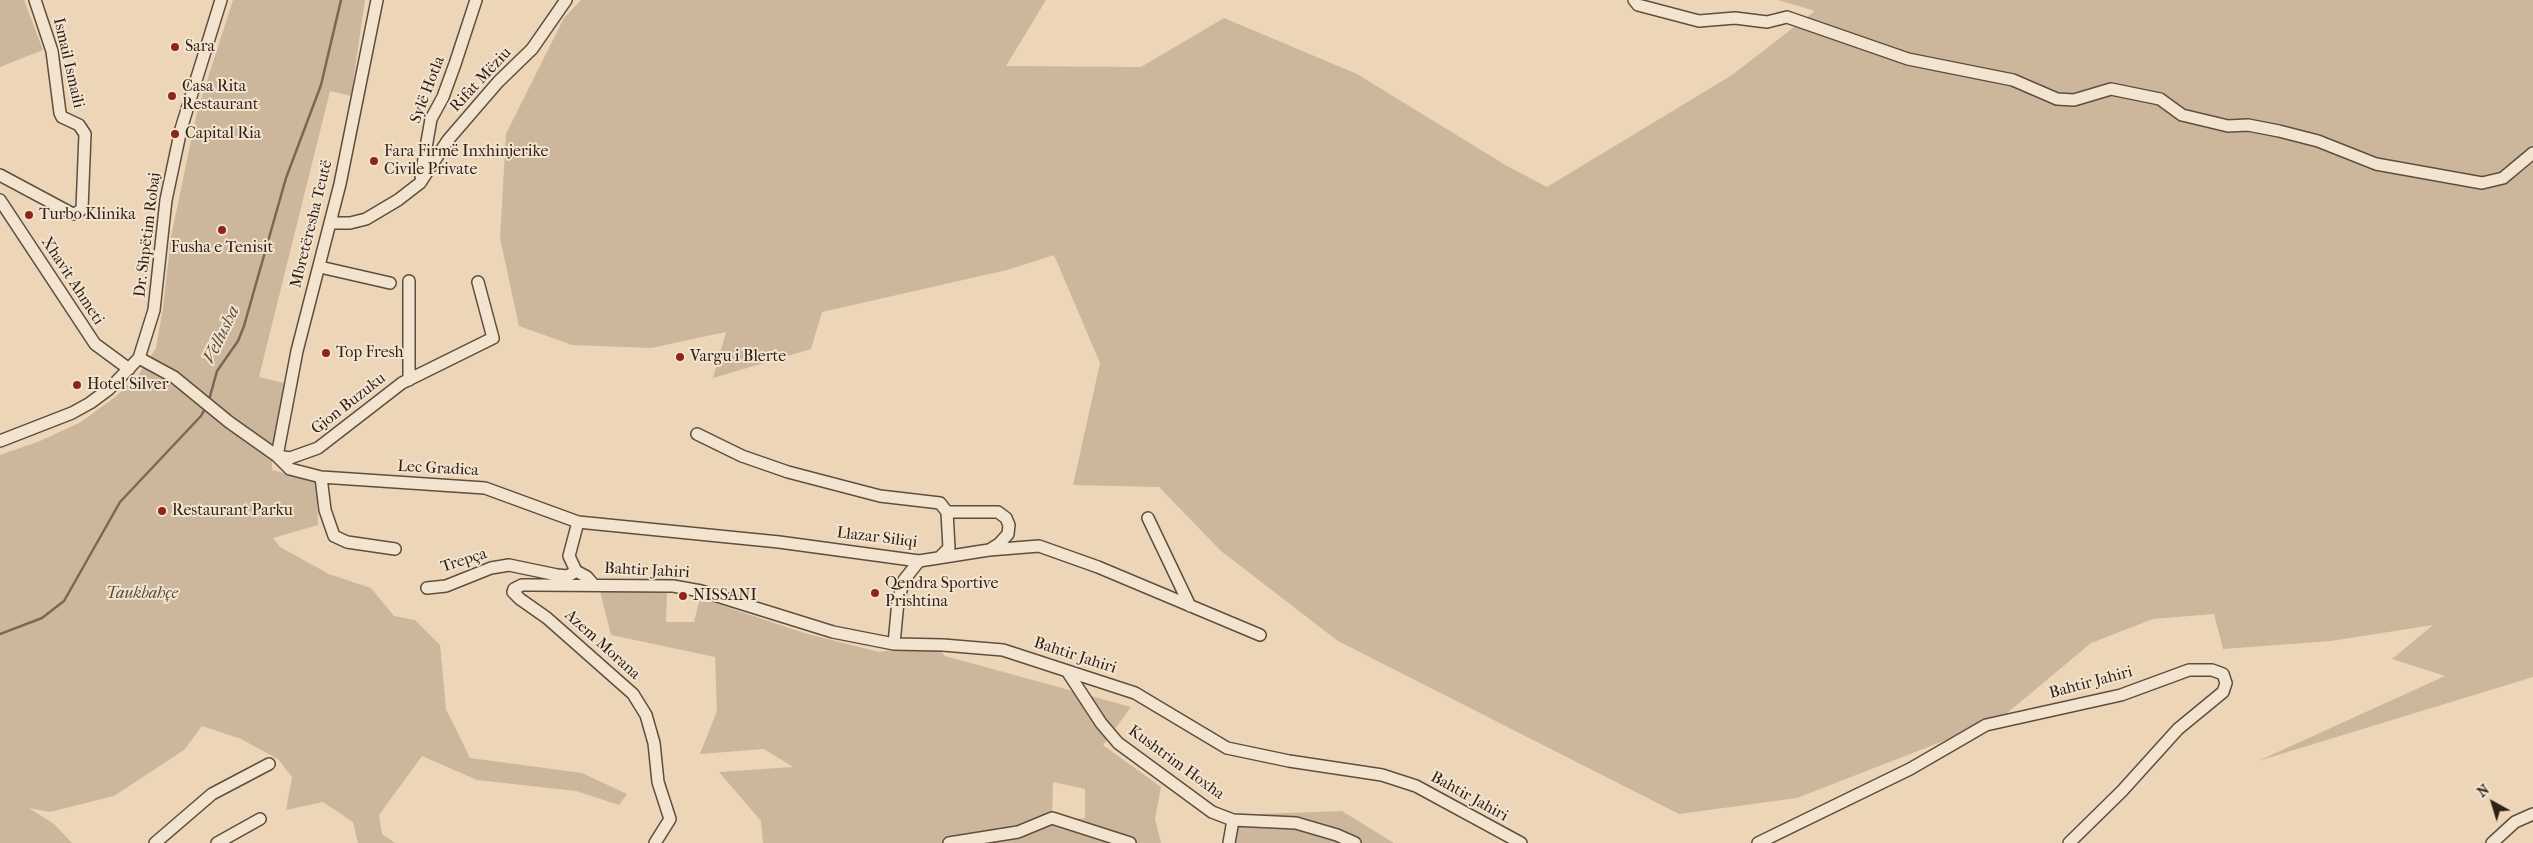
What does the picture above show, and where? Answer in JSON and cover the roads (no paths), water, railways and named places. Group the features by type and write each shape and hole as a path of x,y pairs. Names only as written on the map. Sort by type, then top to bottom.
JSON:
{"street":[{"name":"Ismail Ismaili","path":"0,175 71,213 75,214 82,209 85,134 83,128 62,117 60,113 52,52 35,0"},
{"name":"Dr. Shpëtim Robaj","path":"139,358 154,310 166,200 181,129 221,0"},
{"name":"Mbretëresha Teutë","path":"277,456 296,351 331,224 377,0"},
{"name":"Sylë Hotla","path":"420,182 431,119 452,73 476,0"},
{"name":"Rifat Mëziu","path":"420,182 448,140 498,82 532,49 566,0"},
{"path":"1634,0 1638,5 1699,21 1735,18 1767,22 1787,17 1908,59 2013,80 2057,99 2074,100 2110,89 2144,95 2160,99 2182,115 2228,126 2248,125 2318,141 2376,164 2482,183 2503,178 2533,153"},
{"path":"331,224 350,223 366,218 398,200 420,182"},
{"name":"Xhavit Ahmeti","path":"0,200 95,344 129,368"},
{"path":"320,267 390,283"},
{"path":"408,380 409,281"},
{"name":"Gjon Buzuku","path":"277,456 290,458 318,448 408,380 493,338 478,282"},
{"path":"0,441 82,408 109,389 139,358"},
{"name":"Lec Gradica","path":"139,358 174,377 214,410 277,456 290,469 321,477 485,488 578,522"},
{"path":"697,434 742,456 788,472 880,496 940,502 947,512 949,548 940,557"},
{"path":"321,477 325,510 334,536 347,542 395,549"},
{"path":"947,512 998,512 1006,518 1009,525 1008,534 999,544 989,550"},
{"path":"1148,518 1190,606"},
{"path":"578,522 569,556 576,571 588,578 594,585"},
{"name":"Llazar Siliqi","path":"578,522 779,542 919,561 989,550 1039,546 1098,566 1260,636"},
{"path":"894,644 898,600 904,580 919,561"},
{"name":"Trepça","path":"427,588 446,586 492,568 509,565 557,576 568,576 576,571"},
{"name":"Azem Morana","path":"594,585 522,585 514,589 513,592 576,642 633,694 646,715 654,743 658,782 670,819 655,843"},
{"name":"Bahtir Jahiri","path":"594,585 673,586 701,591 833,632 894,644 943,645 1003,650 1135,692 1227,748 1289,762 1382,774 1416,786 1521,843"},
{"name":"Bahtir Jahiri","path":"1758,843 1910,769 1986,725 2121,695 2190,670 2212,670 2223,674 2226,684 2223,692 2178,729 2122,791 2069,843"},
{"name":"Kushtrim Hoxha","path":"1067,671 1101,723 1118,743 1212,812 1234,820 1296,823 1337,835 1356,843"},
{"path":"154,843 212,794 269,764"},
{"path":"2492,843 2515,822 2533,814"},
{"path":"217,843 260,818"},
{"path":"949,843 1018,832 1052,818 1130,843"},
{"path":"1229,843 1234,820"}],"waterway":[{"name":"Vellusha","path":"209,400 217,371 238,341 244,326 286,178 321,85 341,0"},
{"name":"Vellusha","path":"0,634 42,618 64,601 120,502 201,416 206,407"}],"place":[{"name":"Sara","path":"175,47"},
{"name":"Casa Rita Restaurant","path":"172,96"},
{"name":"Capital Ria","path":"175,134"},
{"name":"Fara Firmë Inxhinjerike Civile Private","path":"374,161"},
{"name":"Turbo Klinika","path":"29,215"},
{"name":"Fusha e Tenisit","path":"222,230"},
{"name":"Top Fresh","path":"326,353"},
{"name":"Vargu i Blerte","path":"680,357"},
{"name":"Hotel Silver","path":"77,385"},
{"name":"Restaurant Parku","path":"162,511"},
{"name":"Qendra Sportive Prishtina","path":"875,593"},
{"name":"NISSANI","path":"683,596"}],"park label":[{"name":"Taukbahçe","path":"142,594"}]}
